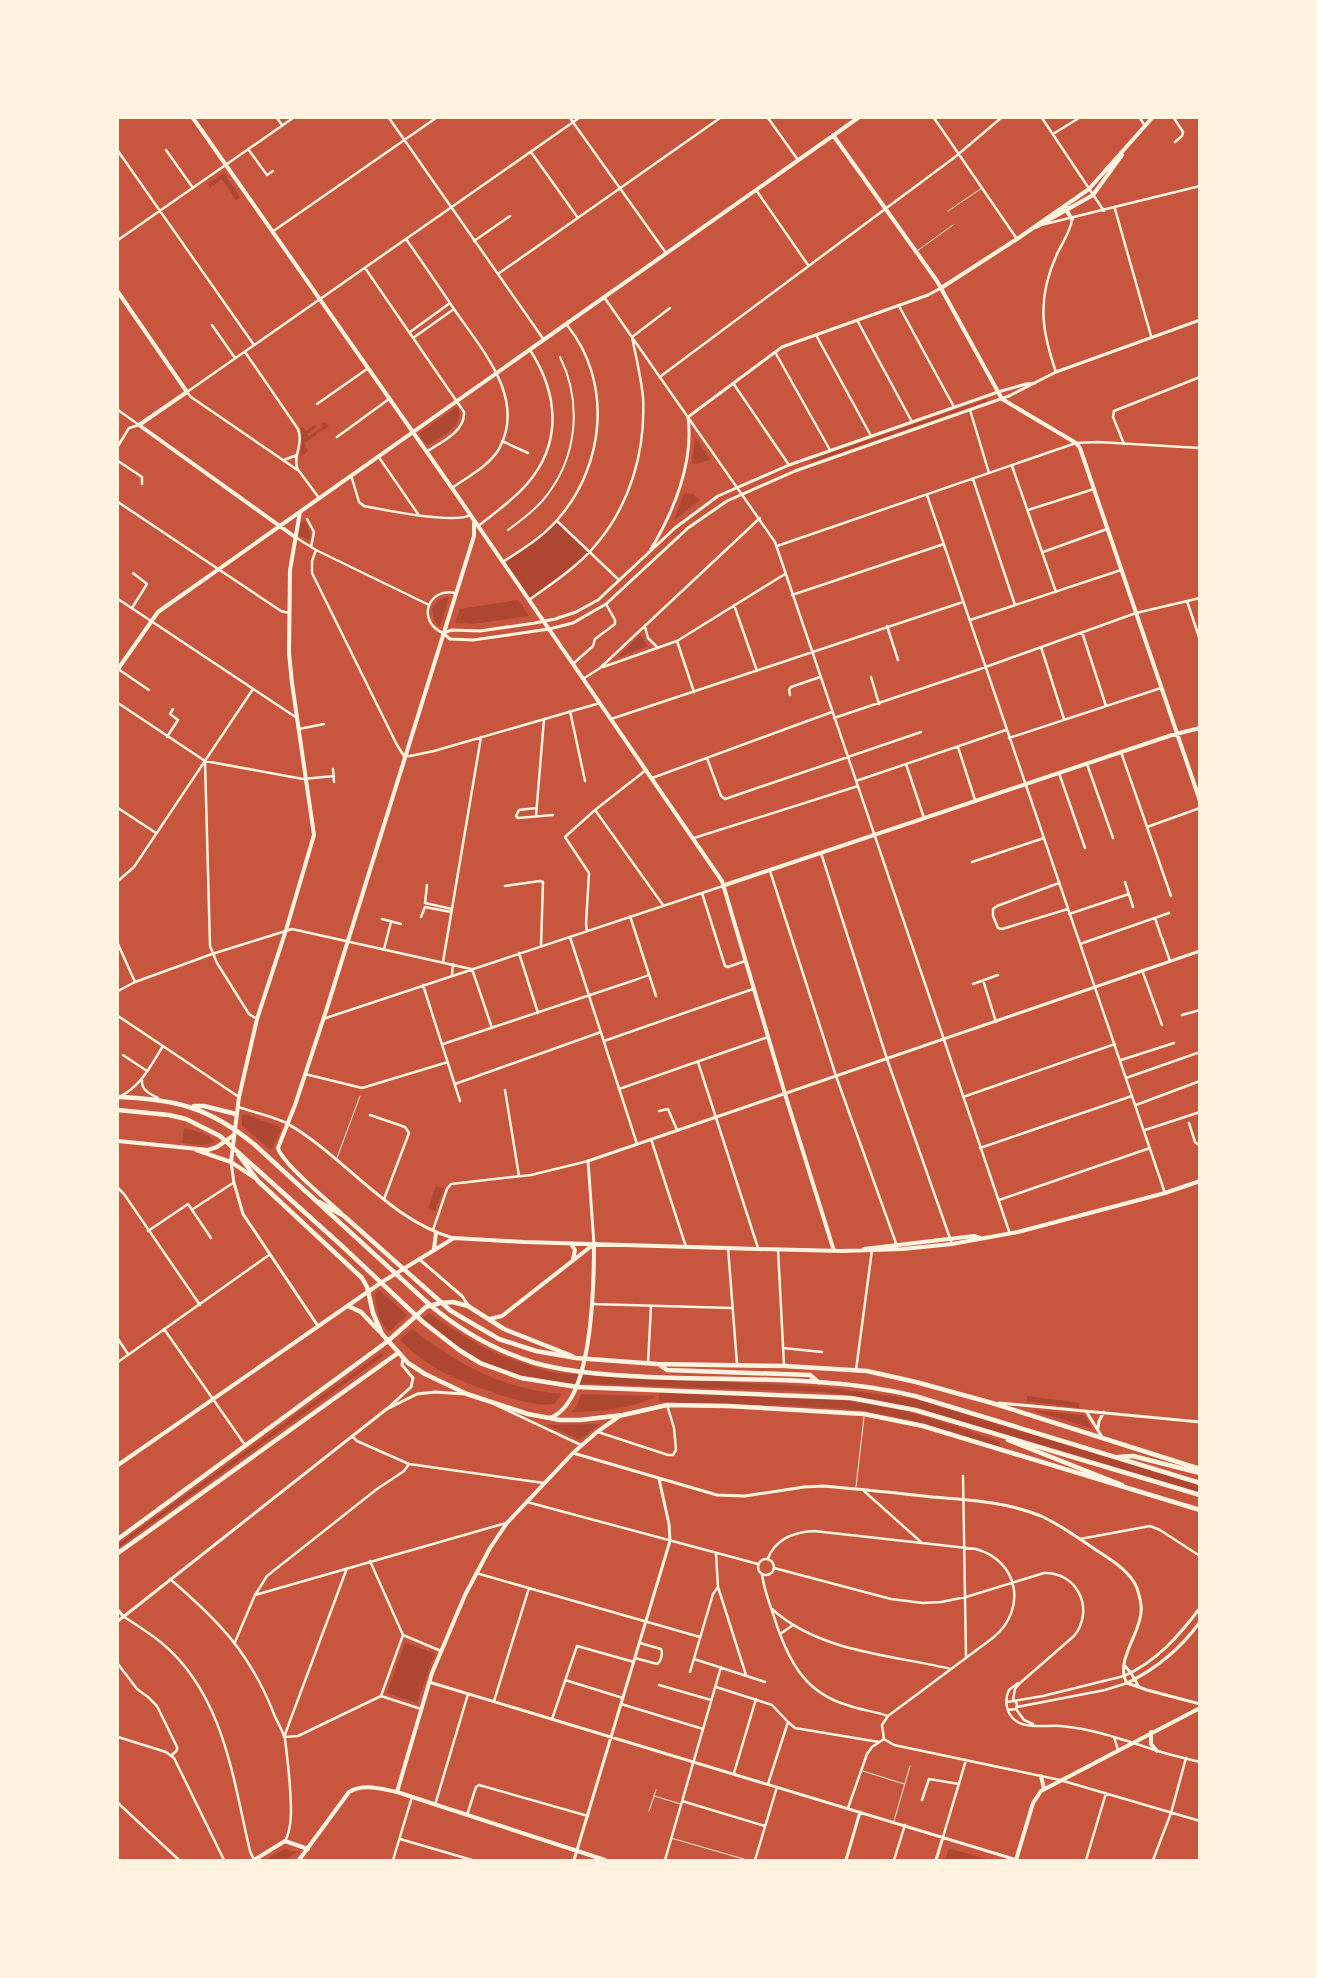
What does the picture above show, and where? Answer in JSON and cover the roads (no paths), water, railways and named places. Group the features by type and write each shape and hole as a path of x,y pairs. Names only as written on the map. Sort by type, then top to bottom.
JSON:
{"main road":[{"path":"193,118 452,488 694,838 724,885 785,1094 834,1251"},
{"path":"118,669 150,620 158,612 858,118"},
{"path":"941,288 1017,239 1089,189 1152,118"},
{"path":"833,135 941,288 1002,399 1080,448 1200,801"},
{"path":"1032,228 1040,226 1093,195 1126,149"},
{"path":"1072,219 1068,213 1068,208 1074,198"},
{"path":"118,292 188,392 139,425 278,527 295,537"},
{"path":"231,1162 237,1107 257,1018 286,930 314,835 289,653 290,570 300,512"},
{"path":"474,521 475,532 327,1008 288,1124 279,1144 279,1152 344,1216 440,1303 499,1339 536,1352 586,1359 657,1364 784,1366 856,1370 907,1379 992,1403 1200,1469"},
{"path":"471,544 478,536 486,538"},
{"path":"724,885 875,836 1121,752 1200,728"},
{"path":"119,1097 159,1099 192,1106 204,1106 236,1114"},
{"path":"192,1106 210,1114 255,1145 394,1274 448,1320 474,1337 536,1363 582,1373 683,1379 818,1382 873,1386 915,1396 1200,1483"},
{"path":"118,1110 160,1114 186,1119 226,1141 437,1334 480,1363 521,1378 577,1387 842,1397 908,1408 1200,1495"},
{"path":"118,1141 194,1149 214,1149 235,1132"},
{"path":"232,1146 258,1181"},
{"path":"194,1149 231,1162 258,1181 358,1274 365,1283 373,1313 382,1334"},
{"path":"118,1465 382,1282 454,1238 758,1250 872,1250 1010,1234 1165,1193 1200,1181"},
{"path":"314,1199 344,1216"},
{"path":"434,1231 434,1249"},
{"path":"571,1244 575,1253 572,1261"},
{"path":"486,1318 493,1319 502,1316 594,1244"},
{"path":"547,1418 563,1410 577,1387 586,1359 594,1244"},
{"path":"862,1250 867,1248 897,1247"},
{"path":"118,1539 388,1341 430,1306 453,1302 468,1306 504,1329 576,1358"},
{"path":"348,1306 361,1312 403,1358 424,1374 467,1394 547,1418 580,1420 623,1415 667,1405 728,1406 864,1414 923,1426 1200,1510"},
{"path":"118,1553 398,1353"},
{"path":"657,1364 667,1370 810,1375 818,1382"},
{"path":"397,1792 429,1682 476,1573 494,1540 527,1501 573,1454 597,1432 623,1415"},
{"path":"976,1428 1148,1494"},
{"path":"1117,1457 1133,1456 1200,1473"},
{"path":"1016,1860 1035,1798 1044,1789 1200,1706"},
{"path":"1151,1732 1151,1744 1157,1751"},
{"path":"1041,1776 1044,1789"},
{"path":"299,1860 349,1792 367,1786 397,1792 605,1860"},
{"path":"254,1860 285,1841 308,1849"}],"street":[{"path":"277,118 282,125"},
{"path":"118,240 293,118"},
{"path":"389,118 544,340"},
{"path":"272,232 436,118"},
{"path":"570,118 666,254"},
{"path":"299,471 191,398 188,392 579,118"},
{"path":"498,274 720,118"},
{"path":"768,118 798,160"},
{"path":"934,118 1017,239"},
{"path":"661,376 959,154 1001,118"},
{"path":"1042,118 1104,211"},
{"path":"1053,134 1079,118"},
{"path":"1140,118 1145,126"},
{"path":"1174,118 1183,132 1182,136 1175,142"},
{"path":"248,149 266,175 273,171"},
{"path":"166,150 193,188"},
{"path":"118,151 254,345"},
{"path":"531,152 578,218"},
{"path":"1040,226 1200,186"},
{"path":"756,190 808,265"},
{"path":"1115,208 1151,336"},
{"path":"474,240 510,216"},
{"path":"1056,372 1046,342 1044,299 1053,265 1072,219"},
{"path":"406,239 496,373 505,395 508,418 502,441 492,458 452,488"},
{"path":"365,268 464,412 461,426 426,452"},
{"path":"688,417 775,352 790,344 899,306 941,288"},
{"path":"604,297 760,518 777,546 792,595 1010,1234"},
{"path":"410,332 450,303"},
{"path":"899,306 954,407"},
{"path":"632,337 670,308"},
{"path":"413,338 454,309"},
{"path":"430,317 435,322"},
{"path":"857,320 912,422"},
{"path":"455,593 441,593 429,605 427,614 432,627 450,639 462,641 503,636 549,629 573,623 606,604 688,528 717,507 795,471 1002,399 1056,372 1151,336 1200,320"},
{"path":"212,325 236,358"},
{"path":"502,562 531,543 556,521 574,497 588,470 593,453 598,417 596,388 583,348 567,325"},
{"path":"816,335 875,443"},
{"path":"529,600 590,552 608,529 631,483 642,438 642,397 632,337"},
{"path":"478,526 515,497 527,485 539,467 549,446 553,414 549,388 541,367 530,350"},
{"path":"245,352 298,429 300,440 296,465 319,498"},
{"path":"775,352 830,450"},
{"path":"508,530 533,511 552,488 564,466 572,444 573,398 568,376 560,357"},
{"path":"317,404 368,368"},
{"path":"1124,444 1113,417 1115,410 1200,377"},
{"path":"733,383 789,465"},
{"path":"443,633 452,630 472,632 544,622 588,607 701,507 718,496 789,465 830,450 998,392 1035,383"},
{"path":"338,437 389,399"},
{"path":"118,410 139,425"},
{"path":"970,410 989,474"},
{"path":"648,554 669,516 681,482 690,436 688,417"},
{"path":"118,446 130,428 139,425"},
{"path":"502,441 528,453"},
{"path":"777,546 1076,444 1089,441 1200,448"},
{"path":"282,460 297,455"},
{"path":"378,456 418,514"},
{"path":"118,460 142,477 142,484"},
{"path":"1012,466 1056,593"},
{"path":"351,476 358,500 362,505 418,514 462,518 470,515"},
{"path":"973,479 1015,605"},
{"path":"1028,510 1095,489"},
{"path":"927,495 1165,1193"},
{"path":"118,502 281,611 289,613"},
{"path":"583,679 600,668 760,518"},
{"path":"307,519 314,532 311,547"},
{"path":"556,521 620,580"},
{"path":"1043,552 1108,529"},
{"path":"295,537 316,550 429,605"},
{"path":"792,595 944,544"},
{"path":"316,550 312,561 312,573 404,756 434,751 600,702"},
{"path":"969,620 1123,570"},
{"path":"132,608 147,584 133,573"},
{"path":"600,668 677,641 785,574"},
{"path":"118,598 297,718"},
{"path":"834,718 985,668 1136,613 1200,598"},
{"path":"1188,601 1200,640"},
{"path":"611,719 812,654 887,626 963,602"},
{"path":"573,664 593,646 595,639 616,624 606,604"},
{"path":"734,605 757,671"},
{"path":"514,626 516,634"},
{"path":"644,626 648,638 658,648"},
{"path":"887,626 898,660"},
{"path":"502,628 503,636"},
{"path":"1082,632 1106,706"},
{"path":"677,641 694,692"},
{"path":"1041,647 1064,720"},
{"path":"118,669 149,690"},
{"path":"790,695 791,687 820,677"},
{"path":"871,678 879,704"},
{"path":"1009,738 1161,688"},
{"path":"118,881 134,867 253,689"},
{"path":"118,703 205,761 306,779 334,776"},
{"path":"167,737 178,720 170,714 172,709"},
{"path":"570,711 585,781"},
{"path":"652,778 832,712"},
{"path":"536,816 544,719"},
{"path":"299,729 324,724"},
{"path":"856,781 1007,730"},
{"path":"707,758 721,796 725,799 921,732"},
{"path":"443,962 481,737"},
{"path":"958,747 976,802"},
{"path":"1121,752 1171,896"},
{"path":"205,761 209,937 212,954 249,1014 257,1018"},
{"path":"906,764 925,819"},
{"path":"1087,764 1112,838"},
{"path":"333,769 334,782"},
{"path":"587,931 589,873 566,841 566,835 646,770"},
{"path":"1059,773 1084,848"},
{"path":"694,838 858,786"},
{"path":"118,808 156,834"},
{"path":"536,808 519,810 516,816 518,818 553,814"},
{"path":"1147,826 1200,808"},
{"path":"595,810 663,905"},
{"path":"972,862 1044,838"},
{"path":"821,854 887,1058 952,1241"},
{"path":"770,871 836,1076 897,1247"},
{"path":"506,886 543,882 541,946"},
{"path":"1125,882 1133,907"},
{"path":"1059,883 994,908 992,914 998,928 1006,929 1068,910"},
{"path":"427,885 425,903 452,910"},
{"path":"323,1019 724,885"},
{"path":"702,893 725,966 728,968 747,960"},
{"path":"1070,914 1129,894"},
{"path":"421,917 425,908 452,910"},
{"path":"1080,944 1169,914"},
{"path":"630,916 656,996"},
{"path":"1155,918 1170,961"},
{"path":"382,920 402,924"},
{"path":"384,949 391,922"},
{"path":"118,991 135,982 212,954 286,930 298,929 472,969"},
{"path":"570,937 636,1144"},
{"path":"118,944 135,982"},
{"path":"434,1231 447,1189 451,1184 519,1176 588,1161 1200,951"},
{"path":"519,953 538,1012"},
{"path":"452,976 453,964"},
{"path":"472,969 492,1028"},
{"path":"1142,970 1162,1025"},
{"path":"443,1044 649,975"},
{"path":"973,984 998,975"},
{"path":"983,980 996,1022"},
{"path":"423,985 460,1101"},
{"path":"604,1041 755,989"},
{"path":"327,1008 336,1014"},
{"path":"1182,1015 1200,1010"},
{"path":"118,1016 239,1097"},
{"path":"455,1084 601,1032"},
{"path":"619,1090 768,1037"},
{"path":"1120,1061 1174,1043"},
{"path":"963,1098 1115,1044"},
{"path":"119,1097 131,1091 163,1046"},
{"path":"1126,1078 1200,1052"},
{"path":"123,1055 147,1071"},
{"path":"305,1074 362,1088 448,1062"},
{"path":"698,1062 758,1250"},
{"path":"142,1078 142,1085 145,1090 159,1099"},
{"path":"1136,1105 1200,1081"},
{"path":"505,1090 519,1176"},
{"path":"980,1148 1132,1096"},
{"path":"237,1107 288,1124 384,1199 434,1231 454,1238"},
{"path":"659,1111 668,1109 677,1130"},
{"path":"1145,1130 1200,1112"},
{"path":"370,1115 405,1126 408,1130 407,1138 384,1199"},
{"path":"1189,1124 1196,1144 1200,1146"},
{"path":"651,1139 686,1247"},
{"path":"998,1200 1150,1148"},
{"path":"588,1161 594,1244"},
{"path":"231,1162 234,1183 243,1214 318,1327"},
{"path":"192,1209 234,1183"},
{"path":"118,1188 122,1191 200,1305"},
{"path":"148,1231 189,1205 211,1238"},
{"path":"728,1248 737,1365"},
{"path":"778,1250 784,1366"},
{"path":"856,1370 872,1250"},
{"path":"118,1362 269,1255"},
{"path":"419,1258 462,1296 468,1306"},
{"path":"591,1304 732,1308"},
{"path":"648,1363 651,1306"},
{"path":"164,1330 246,1446"},
{"path":"118,1339 128,1354"},
{"path":"783,1348 822,1352"},
{"path":"118,1621 388,1408 413,1384 413,1378 402,1365 403,1358"},
{"path":"388,1408 416,1394 435,1392 467,1394"},
{"path":"490,1402 582,1446"},
{"path":"992,1403 1200,1422"},
{"path":"597,1432 673,1455 676,1450 676,1438 667,1405"},
{"path":"1086,1411 1102,1437"},
{"path":"1098,1429 1099,1421 1104,1412"},
{"path":"352,1436 358,1441 409,1464 544,1483"},
{"path":"573,1454 725,1496 745,1496 804,1486 856,1489 964,1500 1026,1511 1055,1523 1080,1539 1124,1570 1134,1582 1138,1590 1142,1610 1124,1666 1124,1676 1127,1683 1200,1706"},
{"path":"235,1642 255,1594 273,1571 376,1489 404,1471 409,1464"},
{"path":"964,1476 966,1658"},
{"path":"574,1860 670,1541 659,1479"},
{"path":"863,1490 922,1543"},
{"path":"527,1501 758,1564"},
{"path":"255,1594 507,1523"},
{"path":"1080,1539 1153,1526 1200,1556"},
{"path":"768,1558 774,1548 786,1537 805,1532 922,1543 982,1551 994,1557 1005,1568 1015,1592 1014,1605 1006,1624 994,1637 888,1716 882,1726 884,1739"},
{"path":"716,1554 718,1587 746,1675"},
{"path":"762,1574 770,1574 774,1568 773,1562 768,1558 761,1559 758,1564 758,1571 762,1574 780,1634 793,1665 805,1679 819,1692 847,1706 888,1716"},
{"path":"370,1561 403,1635 441,1651"},
{"path":"284,1737 347,1568"},
{"path":"774,1568 905,1602 941,1602 966,1597 1044,1573 1060,1575 1069,1580 1076,1587 1084,1606 1082,1622 1077,1632 1015,1689 1014,1700 1017,1704 1016,1708 1024,1720 1037,1725"},
{"path":"476,1573 700,1638"},
{"path":"170,1579 202,1606 235,1642 253,1669 284,1737 290,1810 289,1832 285,1841"},
{"path":"690,1672 713,1594 718,1587"},
{"path":"494,1701 529,1588"},
{"path":"772,1608 794,1625 844,1646 951,1669"},
{"path":"1007,1702 1071,1689 1131,1673 1156,1657 1184,1629 1200,1608"},
{"path":"118,1610 122,1616 164,1644 186,1669 203,1693 216,1717 222,1736 250,1851 254,1860"},
{"path":"1007,1709 1012,1711 1016,1708 1105,1690 1127,1683 1166,1658 1200,1622"},
{"path":"780,1634 794,1625"},
{"path":"1184,1629 1190,1634"},
{"path":"381,1696 403,1635"},
{"path":"552,1719 577,1646 635,1660 657,1664 660,1662 661,1650 640,1643"},
{"path":"694,1659 765,1682"},
{"path":"118,1664 137,1689 152,1700 161,1712 177,1747 177,1750 172,1755"},
{"path":"1124,1666 1131,1673 1139,1687"},
{"path":"665,1860 721,1667"},
{"path":"564,1680 623,1698"},
{"path":"429,1682 1016,1860"},
{"path":"1020,1683 1009,1690 1007,1702 1007,1709 1012,1718 1017,1722 1070,1727 1114,1737 1200,1762"},
{"path":"658,1685 712,1700"},
{"path":"716,1687 774,1706 795,1728 879,1742"},
{"path":"1071,1689 1072,1697"},
{"path":"435,1805 468,1693"},
{"path":"284,1737 298,1736 381,1696 421,1709"},
{"path":"734,1774 756,1699"},
{"path":"621,1704 703,1728"},
{"path":"768,1784 788,1722"},
{"path":"118,1737 172,1755 224,1860"},
{"path":"1114,1737 1118,1750"},
{"path":"848,1808 867,1754 884,1739"},
{"path":"884,1739 894,1745 1060,1780 1200,1821"},
{"path":"1153,1860 1171,1813 1186,1758"},
{"path":"936,1860 966,1760"},
{"path":"922,1800 929,1779 959,1784"},
{"path":"467,1815 476,1787 479,1785 588,1816"},
{"path":"755,1860 777,1787"},
{"path":"1086,1860 1106,1793"},
{"path":"393,1860 412,1797"},
{"path":"118,1803 179,1860"},
{"path":"682,1803 765,1826"},
{"path":"846,1860 860,1812"},
{"path":"894,1860 905,1825"},
{"path":"400,1839 472,1860"}],"lane":[{"path":"948,212 982,187"},
{"path":"916,251 953,225"},
{"path":"336,1160 360,1096"},
{"path":"856,1489 864,1414"},
{"path":"894,1822 910,1766"},
{"path":"860,1771 905,1784"},
{"path":"649,1811 656,1790"},
{"path":"654,1796 682,1803"},
{"path":"671,1838 748,1860"}]}
